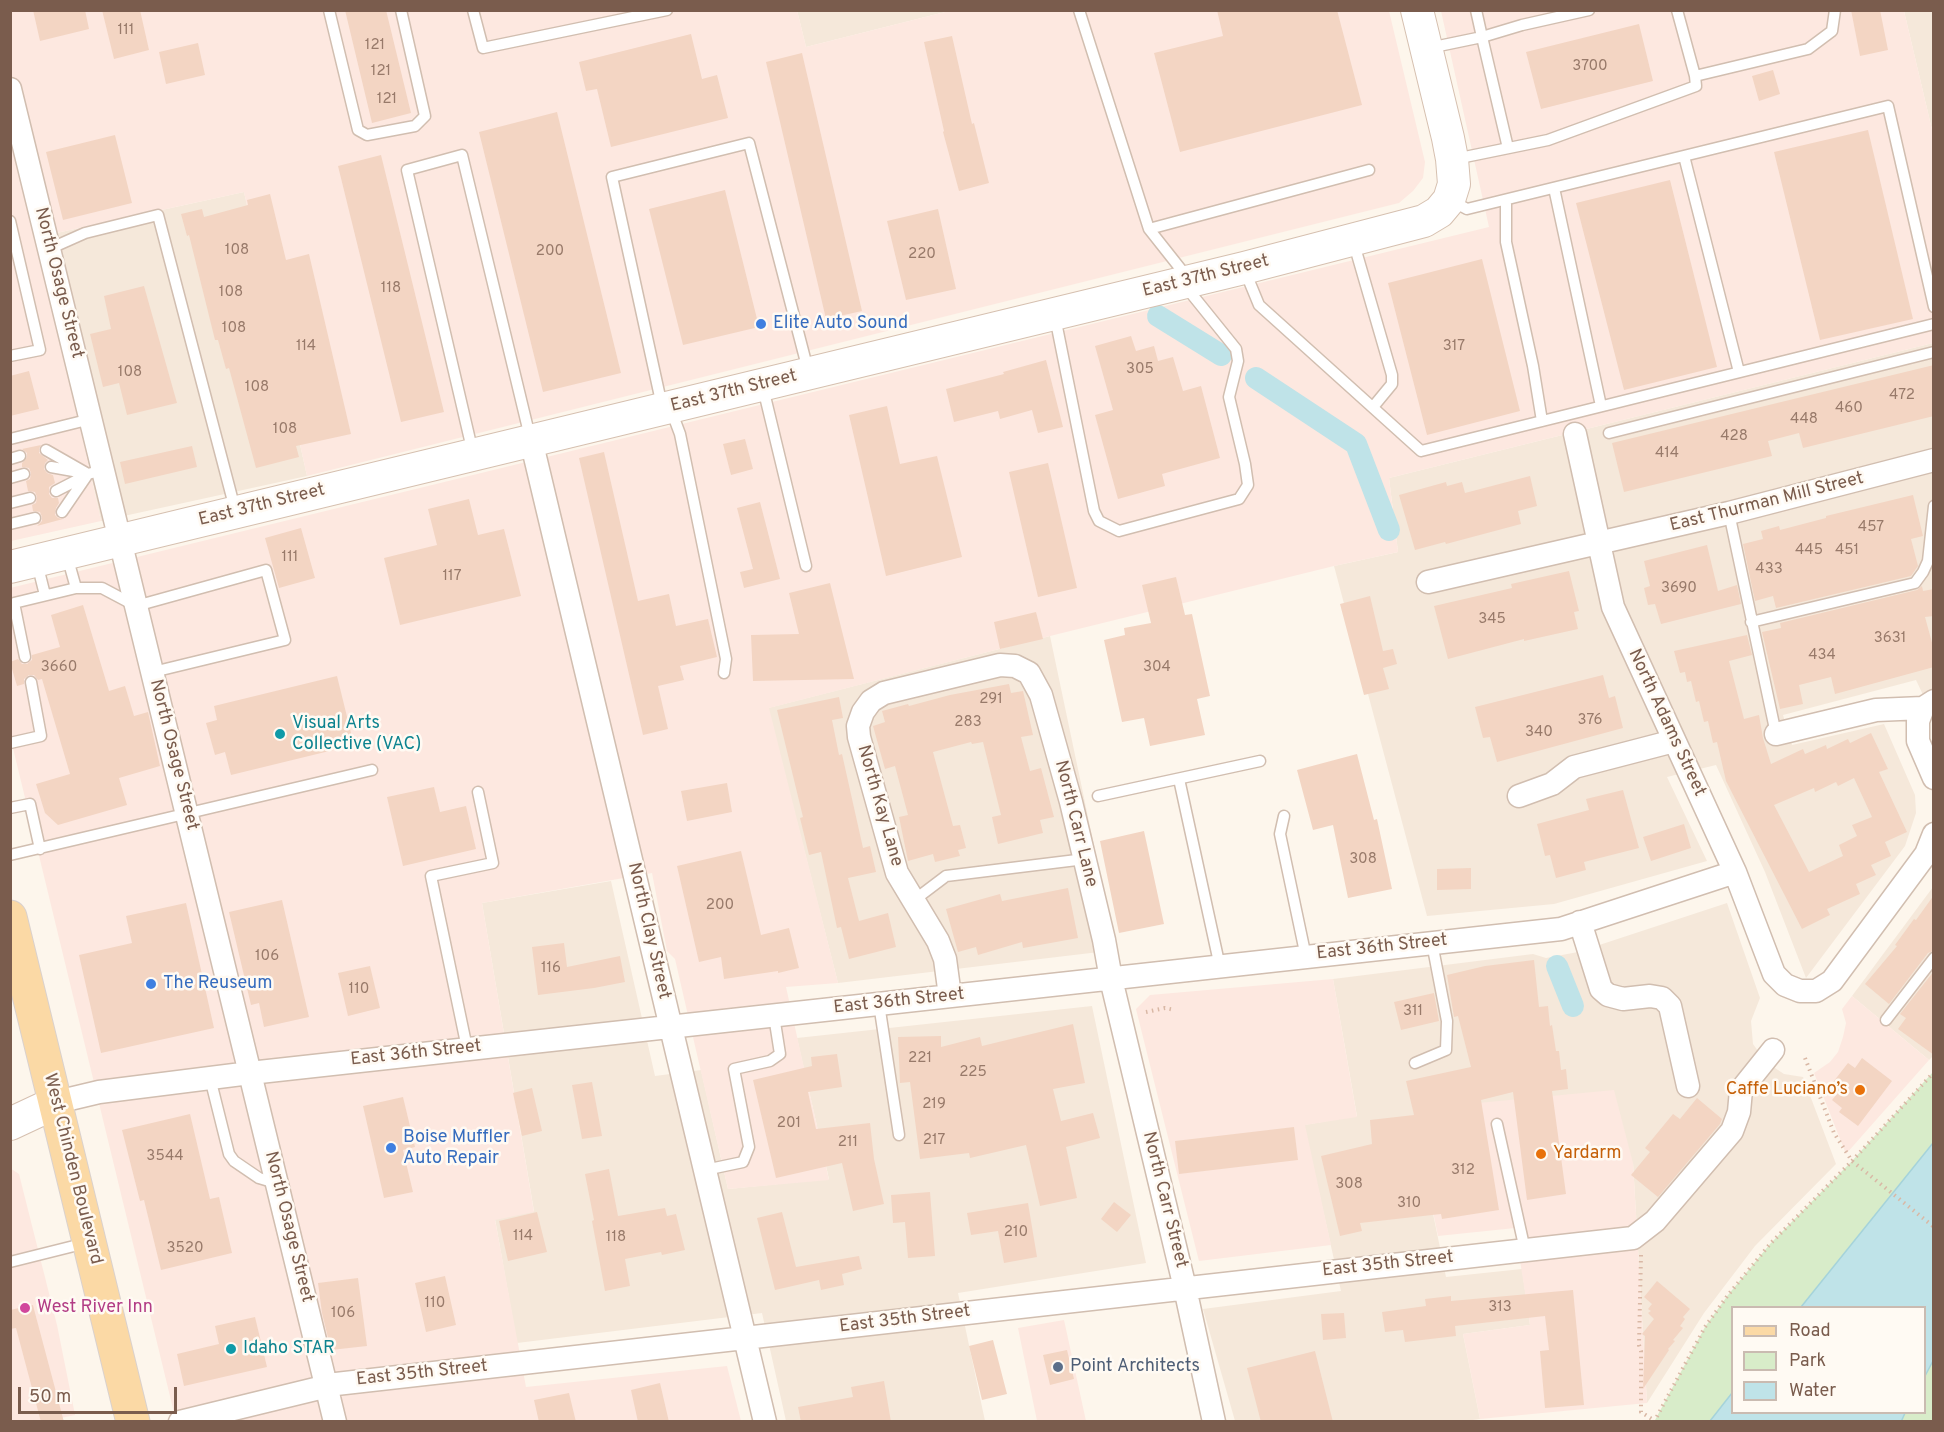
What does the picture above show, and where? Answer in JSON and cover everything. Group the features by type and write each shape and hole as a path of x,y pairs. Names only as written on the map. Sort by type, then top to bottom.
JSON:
{"main road":[{"name":"West Chinden Boulevard","path":"10,917 57,1102 133,1422"}],"street":[{"path":"1417,10 1452,159 1454,183 1449,200"},
{"name":"North Osage Street","path":"10,89 91,419 96,472 120,540 335,1422"},
{"name":"East 37th Street","path":"38,561 1244,268 1424,221 1439,212 1449,200"},
{"name":"North Adams Street","path":"1575,434 1613,607 1735,872 1774,974 1785,985 1800,991 1816,991 1832,981 1926,854 1932,841"},
{"name":"North Clay Street","path":"531,440 765,1422"},
{"name":"East Thurman Mill Street","path":"1428,582 1729,513 1934,460"},
{"name":"North Kay Lane","path":"950,996 945,959 938,941 897,873 859,737 858,726 871,700 884,693 1000,665 1015,666 1029,673"},
{"name":"North Carr Lane","path":"1029,673 1041,695 1085,859 1111,979"},
{"path":"1776,734 1876,710 1928,704"},
{"path":"1928,704 1918,721 1918,741 1934,778"},
{"path":"1520,796 1552,784 1574,767 1674,741"},
{"name":"East 36th Street","path":"57,1102 99,1092 467,1048 670,1028 1561,929 1735,872"},
{"path":"1580,922 1601,989 1608,995 1623,999 1650,996 1662,998 1670,1006 1688,1086"},
{"name":"North Carr Street","path":"1111,979 1185,1288 1214,1422"},
{"path":"1633,1238 1655,1221 1732,1131 1739,1112 1741,1090 1773,1050"},
{"path":"10,1101 57,1102"},
{"path":"10,1124 57,1102"},
{"name":"East 35th Street","path":"180,1422 326,1386 1633,1238"}],"lane":[{"path":"329,10 358,130 367,135 415,126 425,116 401,10"},
{"path":"473,10 483,48 667,10"},
{"path":"1055,314 1094,511 1099,521 1119,531 1239,498 1248,485 1229,397 1238,360 1236,350 1149,229 1079,10"},
{"path":"1476,10 1508,148"},
{"path":"1426,48 1482,37 1522,25 1589,10"},
{"path":"1452,159 1548,140 1696,86 1677,10"},
{"path":"1695,76 1808,49 1832,31 1834,10"},
{"path":"1449,200 1467,209 1888,106 1934,306"},
{"path":"724,672 726,659 680,434 667,408 612,177 749,143 809,374"},
{"path":"474,455 407,170 462,155 531,440"},
{"path":"1684,156 1739,372"},
{"path":"1149,229 1370,170"},
{"path":"1554,188 1601,406"},
{"path":"1506,200 1506,242 1533,366 1542,421"},
{"path":"49,249 85,233 158,215 236,512"},
{"path":"10,221 40,350 10,356"},
{"path":"1353,240 1392,375 1392,384 1373,407"},
{"path":"1244,268 1259,305 1421,451 1934,324"},
{"path":"1609,433 1934,352"},
{"path":"763,385 806,566"},
{"path":"10,439 91,419"},
{"path":"46,450 96,472"},
{"path":"51,467 96,472"},
{"path":"56,491 96,472"},
{"path":"62,512 96,472"},
{"path":"10,478 24,474"},
{"path":"10,503 30,498"},
{"path":"1751,622 1915,583 1928,561 1934,506"},
{"path":"1729,513 1776,734"},
{"path":"10,524 35,518"},
{"path":"38,561 76,588"},
{"path":"38,561 45,595"},
{"path":"25,657 14,603 76,588 102,588 136,606 266,570 285,640 153,672"},
{"path":"10,743 41,736 31,682"},
{"path":"1098,796 1260,761"},
{"path":"10,855 372,770"},
{"path":"1179,779 1220,967"},
{"path":"467,1048 431,876 493,862 478,792"},
{"path":"10,808 30,804 40,849"},
{"path":"1284,816 1280,834 1306,957"},
{"path":"913,902 946,876 1085,859"},
{"path":"1414,1063 1446,1050 1447,1021 1432,943"},
{"path":"1886,1020 1934,958"},
{"path":"879,1004 899,1135"},
{"path":"705,1170 743,1161 749,1147 734,1069 770,1061 780,1054 774,1016"},
{"path":"210,1078 229,1154 240,1166 259,1178 269,1181 276,1180"},
{"path":"1497,1124 1525,1250"},
{"path":"10,1262 90,1243"}],"path":[{"path":"1146,1012 1165,1008 1174,1010"},
{"path":"1805,1058 1834,1134 1852,1161 1934,1227"},
{"path":"1633,1238 1641,1252 1639,1345 1641,1412 1655,1421 1705,1327 1718,1308 1770,1244 1852,1161 1934,1072"}],"shaded area":[{"path":"797,10 949,11 806,47"},
{"path":"797,10 806,47 949,11 1389,11 1425,162 1423,178 1399,203 307,476 244,192 38,237 101,521 11,541 10,11"},
{"path":"1441,11 1904,11 1933,134 1933,343 1389,478 1398,552 1050,636 769,708 838,983 786,987 829,1180 728,1189 675,959 667,951 652,873 482,903 534,1212 495,1220 526,1387 727,1366 741,1421 176,1421 11,740 10,588 1489,227"},
{"path":"1904,11 1933,11 1933,134"},
{"path":"244,192 307,476 101,521 38,237"},
{"path":"1933,343 1933,716 1916,680 1783,715 1792,745 1884,724 1915,795 1916,813 1905,846 1806,978 1765,872 1716,765 1667,777 1707,861 1554,904 1427,916 1334,566 1398,552 1389,478"},
{"path":"1050,636 1116,950 838,983 768,708"},
{"path":"611,881 655,1076 701,1070 728,1189 829,1179 797,1038 1092,1006 1146,1263 958,1293 985,1421 786,1421 762,1313 517,1343 495,1219 534,1211 482,903"},
{"path":"1933,887 1934,1055 1929,1060 1852,996"},
{"path":"1727,903 1760,998 1751,1021 1753,1044 1766,1062 1784,1074 1803,1077 1836,1164 1755,1246 1704,1313 1647,1403 1633,1163 1413,1116 1446,1277 1522,1269 1530,1325 1463,1334 1480,1419 1458,1422 1235,1421 1203,1309 1341,1291 1304,1125 1357,1116 1333,979 1533,954 1546,958 1578,952"},
{"path":"1333,979 1357,1117 1305,1125 1331,1245 1199,1261 1136,1009 1150,995"},
{"path":"1852,996 1929,1060 1846,1154 1814,1073 1830,1062 1838,1052 1846,1023 1842,1009"},
{"path":"1614,1090 1633,1163 1647,1403 1480,1419 1463,1334 1530,1325 1515,1228 1438,1236 1413,1116 1478,1103"},
{"path":"10,1168 19,1174 57,1325 75,1415 47,1421 11,1421"},
{"path":"1064,1320 1086,1421 1037,1421 1018,1328"}],"green space":[{"path":"1933,1072 1933,1143 1802,1306 1731,1306 1731,1394 1710,1421 1654,1422 1705,1327 1728,1295 1770,1244 1852,1161"},
{"path":"1933,1359 1933,1421 1901,1422 1905,1414 1926,1414 1926,1374"}],"water":[{"path":"1933,1143 1934,1359 1926,1374 1926,1306 1802,1306"},
{"path":"1731,1394 1731,1414 1905,1414 1901,1422 1710,1421"}],"building":[{"path":"33,10 85,10 89,29 40,41"},
{"path":"102,10 140,10 149,50 114,59"},
{"path":"345,10 386,10 411,113 372,123"},
{"path":"1217,10 1337,10 1362,105 1180,152 1154,53 1223,36"},
{"path":"1851,10 1880,10 1888,50 1860,56"},
{"path":"1639,24 1653,81 1541,109 1526,52"},
{"path":"691,34 702,79 717,75 728,118 611,147 597,89 586,91 579,62"},
{"path":"952,36 972,124 974,123 989,183 959,191 943,132 924,42"},
{"path":"198,43 205,75 166,84 159,52"},
{"path":"802,53 862,311 826,319 766,62"},
{"path":"1773,70 1780,94 1759,101 1752,76"},
{"path":"557,112 621,373 543,392 479,132"},
{"path":"1868,130 1913,319 1820,340 1774,152"},
{"path":"115,135 132,203 63,220 46,152"},
{"path":"381,155 444,412 401,422 338,166"},
{"path":"1670,180 1717,367 1624,390 1576,203"},
{"path":"725,190 759,327 683,345 649,209"},
{"path":"270,194 286,260 309,254 351,434 296,446 299,457 256,468 229,368 226,369 218,340 215,340 189,235 187,236 181,214 202,209 204,217 248,205 247,200"},
{"path":"938,209 956,289 906,300 887,221"},
{"path":"1482,259 1520,411 1427,435 1388,283"},
{"path":"144,286 177,403 127,415 119,383 103,387 90,334 111,329 104,296"},
{"path":"1131,336 1136,351 1154,346 1158,361 1173,357 1183,391 1201,386 1220,458 1162,474 1165,486 1118,499 1095,415 1113,410 1095,346"},
{"path":"1046,360 1063,427 1038,433 1032,410 1000,419 998,411 954,422 946,389"},
{"path":"1934,365 1934,416 1803,448 1799,433 1768,441 1772,456 1624,492 1612,443"},
{"path":"29,371 39,409 10,416 10,376"},
{"path":"887,406 900,464 937,456 962,557 886,576 849,415"},
{"path":"745,439 753,469 731,475 723,444"},
{"path":"41,445 39,453 48,460 44,469 53,475 55,483 49,487 49,494 52,498 58,498 59,503 55,515 63,519 37,526 42,521 42,517 40,512 33,511 32,505 36,503 37,497 35,492 28,491 26,481 30,479 31,473 29,468 22,467 27,453 22,449"},
{"path":"192,446 197,467 125,484 120,462"},
{"path":"604,452 638,601 669,594 676,626 708,619 717,657 680,666 684,680 658,686 668,729 643,735 579,458"},
{"path":"1048,463 1077,588 1038,597 1009,472"},
{"path":"1530,476 1537,506 1518,511 1521,524 1415,550 1399,495 1446,482 1447,486 1462,482 1465,493"},
{"path":"1913,495 1923,536 1911,539 1918,566 1911,576 1776,608 1773,596 1755,601 1743,544 1763,539 1761,531 1779,526 1780,530 1826,518 1826,516"},
{"path":"469,499 478,535 504,529 521,596 400,625 384,558 437,545 428,509"},
{"path":"760,502 780,579 744,588 740,572 753,569 737,508"},
{"path":"301,528 315,578 279,588 265,538"},
{"path":"1707,545 1718,591 1737,585 1741,604 1661,624 1655,604 1648,605 1644,588 1650,586 1644,561"},
{"path":"1569,571 1579,611 1574,612 1578,629 1524,641 1524,639 1448,659 1434,606 1512,588 1511,584"},
{"path":"1176,577 1185,615 1192,614 1210,696 1197,699 1205,735 1150,746 1144,718 1122,722 1104,640 1125,635 1124,628 1151,623 1142,585"},
{"path":"830,583 854,679 753,681 751,635 799,634 789,593"},
{"path":"1922,586 1923,591 1934,589 1934,616 1925,617 1934,650 1934,667 1835,694 1831,677 1799,685 1803,704 1780,709 1762,632 1781,628 1780,623 1917,590"},
{"path":"1370,596 1383,651 1393,649 1397,664 1383,668 1389,689 1364,695 1340,604"},
{"path":"83,605 109,691 125,686 134,716 148,712 160,766 119,778 127,805 58,825 45,813 36,784 70,774 42,679 38,680 34,675 29,675 24,679 24,684 17,686 10,662 18,659 22,664 27,664 32,660 32,655 60,647 51,615"},
{"path":"1036,612 1043,639 1000,649 994,622"},
{"path":"1747,635 1752,655 1729,661 1744,719 1759,715 1771,764 1803,749 1805,754 1826,745 1827,749 1848,739 1850,743 1871,733 1888,769 1879,772 1907,832 1885,842 1891,856 1871,865 1876,875 1856,884 1860,894 1827,909 1830,915 1802,929 1726,781 1717,742 1713,743 1708,721 1704,722 1691,681 1687,682 1685,672 1680,673 1674,651","holes":["1854,778 1872,817 1852,825 1857,836 1839,845 1843,856 1809,872 1774,805 1814,788 1815,792 1836,782 1838,786"]},
{"path":"1603,675 1609,698 1615,696 1623,728 1497,762 1490,737 1483,738 1475,707"},
{"name":"Visual Arts Collective (VAC)","path":"337,676 354,745 231,775 225,752 215,755 206,723 217,720 214,706"},
{"path":"1009,684 1011,693 1023,691 1033,735 1021,737 1030,771 1041,768 1054,817 1040,820 1043,833 998,844 992,817 1001,815 983,742 972,744 971,742 933,752 953,826 960,825 966,848 958,850 960,856 935,862 933,854 908,861 899,817 908,815 895,766 885,769 873,726 885,722 882,711"},
{"path":"839,697 843,718 832,720 839,755 842,754 863,848 870,846 876,872 848,878 859,921 888,913 896,947 849,959 841,927 837,928 821,852 809,855 800,818 803,817 777,710"},
{"path":"1357,754 1374,820 1377,819 1392,889 1348,898 1333,825 1313,830 1297,770"},
{"path":"727,783 732,812 687,821 681,791"},
{"path":"434,787 440,812 466,806 476,849 403,866 387,797"},
{"path":"1623,790 1639,848 1584,862 1586,870 1556,878 1550,855 1545,856 1537,824 1589,810 1586,799"},
{"path":"1684,824 1691,848 1651,861 1643,837"},
{"path":"1144,831 1164,924 1119,933 1100,841"},
{"path":"741,851 761,935 789,928 799,968 778,973 778,971 724,979 721,957 699,962 677,866"},
{"path":"1471,868 1471,889 1437,890 1437,869"},
{"path":"1068,888 1078,938 1023,948 1022,942 978,955 976,947 958,952 946,909 1000,894 1002,901"},
{"path":"1934,895 1934,951 1928,953 1889,1004 1865,984 1897,946 1895,945"},
{"path":"282,900 309,1017 264,1027 259,1003 251,1005 229,912"},
{"path":"186,903 214,1028 101,1053 79,955 132,943 126,916"},
{"path":"564,943 567,967 620,956 625,982 538,995 532,947"},
{"path":"1534,960 1539,1007 1548,1006 1550,1026 1552,1025 1556,1051 1559,1051 1561,1070 1566,1069 1568,1089 1552,1091 1566,1194 1527,1200 1513,1092 1481,1100 1499,1210 1442,1219 1441,1214 1360,1223 1362,1231 1340,1236 1321,1156 1372,1144 1370,1120 1414,1115 1406,1081 1471,1067 1458,1016 1454,1017 1447,975 1485,966"},
{"path":"370,966 380,1008 348,1016 338,973"},
{"path":"1934,971 1934,1055 1898,1029 1906,1018 1900,1014"},
{"path":"1434,993 1439,1021 1401,1030 1394,1002"},
{"path":"1073,1024 1085,1083 1053,1089 1061,1121 1093,1113 1100,1138 1066,1147 1077,1198 1040,1206 1026,1145 970,1158 969,1153 920,1159 910,1082 900,1083 898,1037 941,1036 941,1047 980,1037 982,1046"},
{"path":"837,1054 842,1087 808,1092 816,1129 870,1123 874,1159 884,1204 853,1211 842,1163 776,1178 753,1080 812,1066 811,1057"},
{"name":"Caffe Luciano’s","path":"1862,1058 1892,1081 1858,1126 1839,1112 1842,1108 1832,1100 1838,1093 1830,1086 1848,1063 1855,1068"},
{"path":"592,1082 602,1136 582,1139 572,1085"},
{"path":"532,1088 542,1131 522,1136 513,1093"},
{"name":"Boise Muffler Auto Repair","path":"403,1097 415,1147 403,1150 413,1192 384,1198 363,1106"},
{"path":"1697,1098 1722,1119 1658,1197 1631,1175 1650,1152 1645,1148 1673,1114 1680,1119"},
{"path":"190,1114 210,1199 219,1197 232,1253 161,1270 144,1200 140,1201 122,1130"},
{"path":"1294,1127 1298,1160 1179,1174 1175,1141"},
{"path":"609,1169 618,1216 665,1208 667,1216 676,1214 685,1250 625,1259 630,1286 605,1291 585,1174"},
{"path":"930,1192 935,1256 908,1258 905,1222 893,1223 891,1195"},
{"path":"1114,1202 1131,1215 1117,1232 1101,1219"},
{"path":"1028,1203 1037,1257 1004,1263 998,1231 971,1235 967,1213"},
{"path":"537,1212 547,1252 508,1261 499,1221"},
{"path":"782,1212 796,1267 859,1256 862,1269 842,1274 844,1285 821,1290 819,1280 775,1290 757,1218"},
{"path":"445,1276 456,1325 426,1332 415,1283"},
{"path":"358,1278 367,1346 331,1350 318,1283"},
{"path":"1657,1281 1690,1309 1683,1317 1685,1319 1680,1326 1683,1328 1643,1389 1645,1336 1642,1334 1654,1319 1648,1313 1651,1311 1648,1309 1652,1304 1644,1297"},
{"path":"1573,1290 1584,1405 1545,1408 1540,1351 1549,1350 1545,1316 1455,1326 1456,1336 1405,1342 1403,1330 1385,1332 1382,1312 1426,1306 1425,1299 1451,1296 1451,1301"},
{"path":"33,1305 64,1422 41,1422 16,1328 10,1329 10,1310"},
{"path":"1344,1313 1346,1338 1323,1340 1321,1314"},
{"name":"Idaho STAR","path":"255,1317 267,1367 184,1386 177,1354 219,1344 215,1326"},
{"path":"993,1340 1007,1394 982,1400 969,1346"},
{"name":"Point Architects","path":"1067,1350 1074,1379 1050,1385 1043,1355"},
{"path":"1315,1351 1333,1422 1261,1422 1247,1368"},
{"path":"884,1381 891,1422 801,1422 798,1407 853,1397 851,1387"},
{"path":"660,1383 669,1422 638,1422 631,1390"},
{"path":"569,1393 576,1422 539,1422 534,1400"}],"waterway":[{"path":"1158,316 1221,355"},
{"path":"1256,378 1356,444 1389,530"},
{"path":"1557,966 1573,1006"}],"place":[{"name":"Elite Auto Sound","path":"761,324"},
{"name":"Visual Arts Collective (VAC)","path":"280,734"},
{"name":"The Reuseum","path":"151,984"},
{"name":"Caffe Luciano’s","path":"1860,1090"},
{"name":"Boise Muffler Auto Repair","path":"391,1148"},
{"name":"Yardarm","path":"1541,1154"},
{"name":"West River Inn","path":"25,1308"},
{"name":"Idaho STAR","path":"231,1349"},
{"name":"Point Architects","path":"1058,1367"}]}
